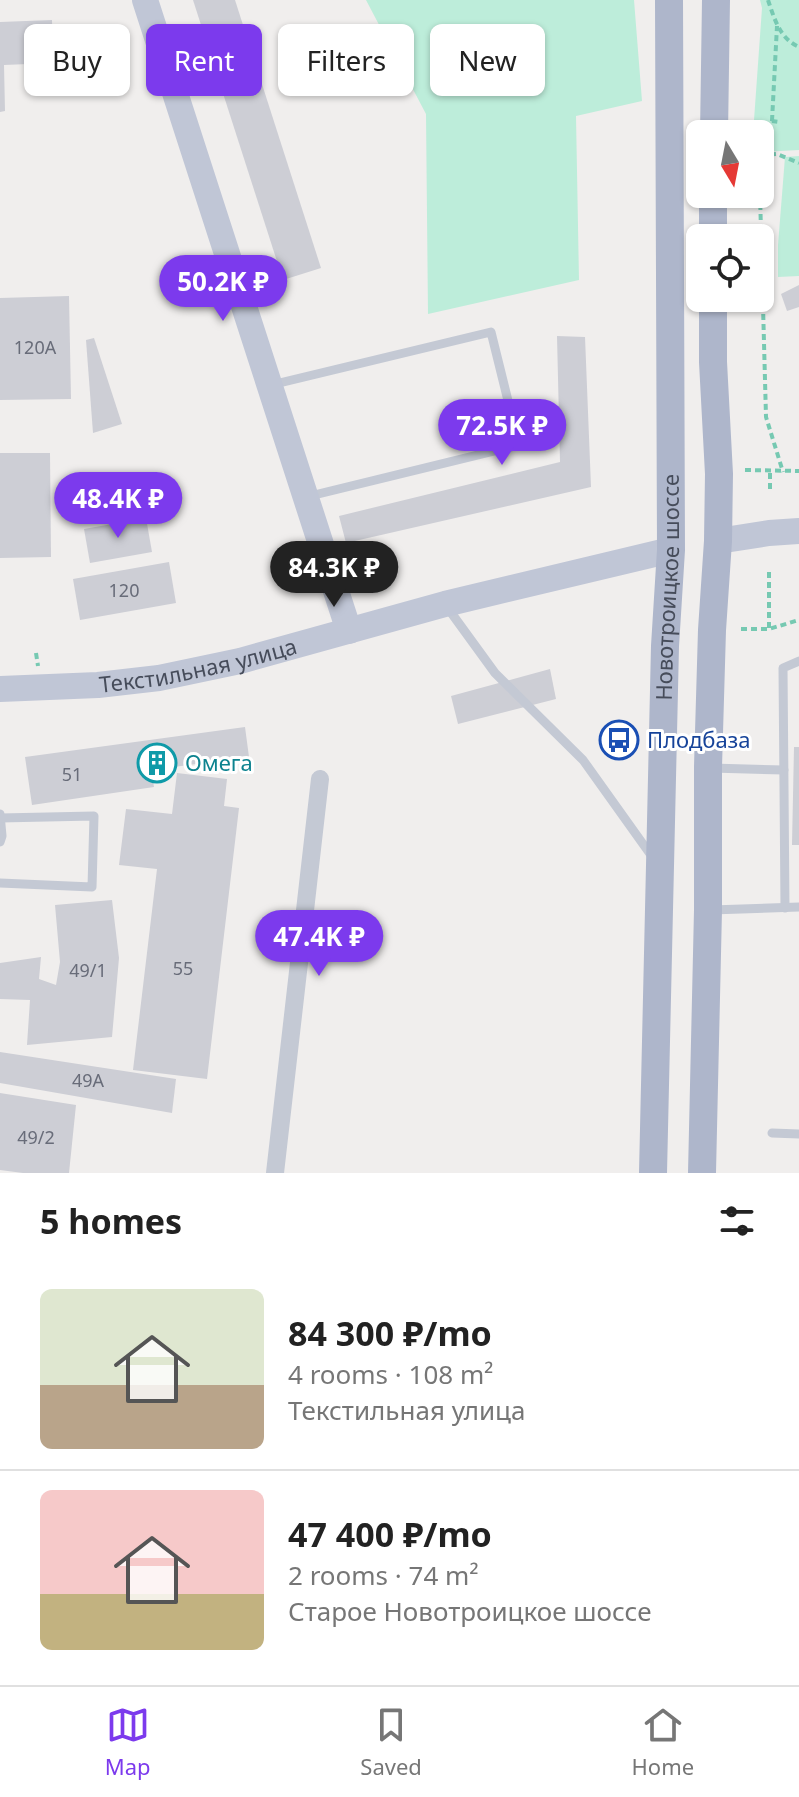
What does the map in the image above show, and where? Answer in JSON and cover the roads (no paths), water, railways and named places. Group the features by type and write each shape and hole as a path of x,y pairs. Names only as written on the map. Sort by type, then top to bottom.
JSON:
{"main road":[{"path":"145,0 349,631"},
{"name":"Новотроицкое шоссе","path":"653,1173 665,646 671,550 669,0"},
{"path":"714,120 716,0"},
{"path":"702,1173 708,767 719,474 713,312"},
{"path":"718,541 799,531"},
{"name":"Текстильная улица","path":"0,689 98,685 159,678 240,661 445,604 718,541"}],"street":[{"path":"275,1173 320,779"}],"lane":[{"path":"269,386 491,332 519,445 307,497"},
{"path":"445,604 495,673 583,760 661,870"},
{"path":"785,908 783,668 799,661"},
{"path":"708,767 784,770"},
{"path":"0,842 0,816 94,816 92,887 0,883"},
{"path":"708,910 799,907"},
{"path":"772,1133 799,1134"}],"place":[{"name":"Плодбаза","path":"619,740"},
{"name":"Омега","path":"157,763"}]}
